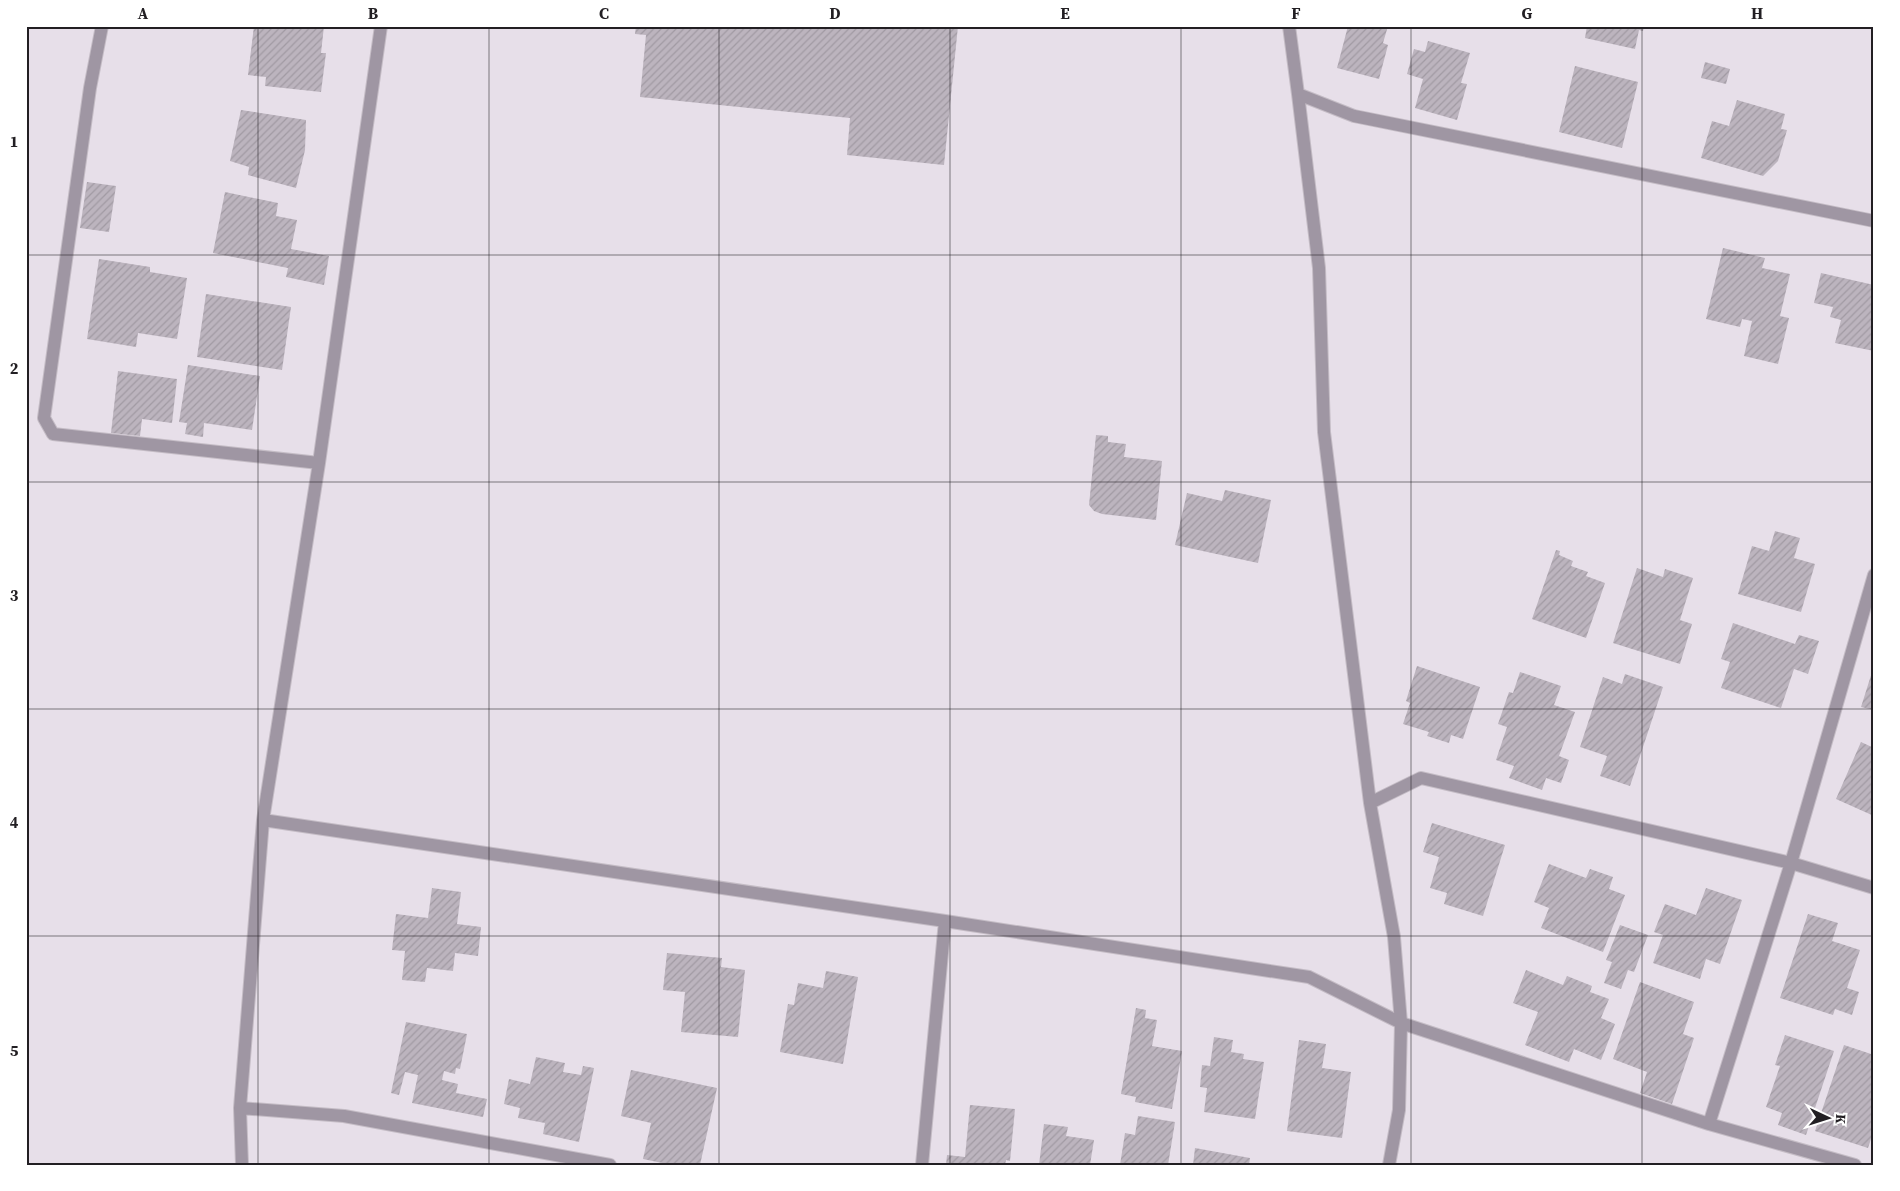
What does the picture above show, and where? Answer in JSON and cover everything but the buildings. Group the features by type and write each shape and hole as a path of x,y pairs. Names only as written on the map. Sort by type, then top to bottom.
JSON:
{"street":[{"path":"102,26 90,88 44,418 53,434 319,462"},
{"path":"242,1165 240,1108 263,820 319,462 381,26"},
{"path":"1289,26 1319,268 1324,432 1370,803 1394,937 1401,1023 1399,1110 1389,1165"},
{"path":"1298,94 1354,116 1874,221"},
{"path":"1709,1124 1791,863 1874,575"},
{"path":"1370,803 1422,778 1791,863 1874,888"},
{"path":"263,820 945,921 1309,978 1401,1023 1709,1124 1855,1165"},
{"path":"922,1165 945,921"},
{"path":"240,1108 344,1116 610,1165"}]}
